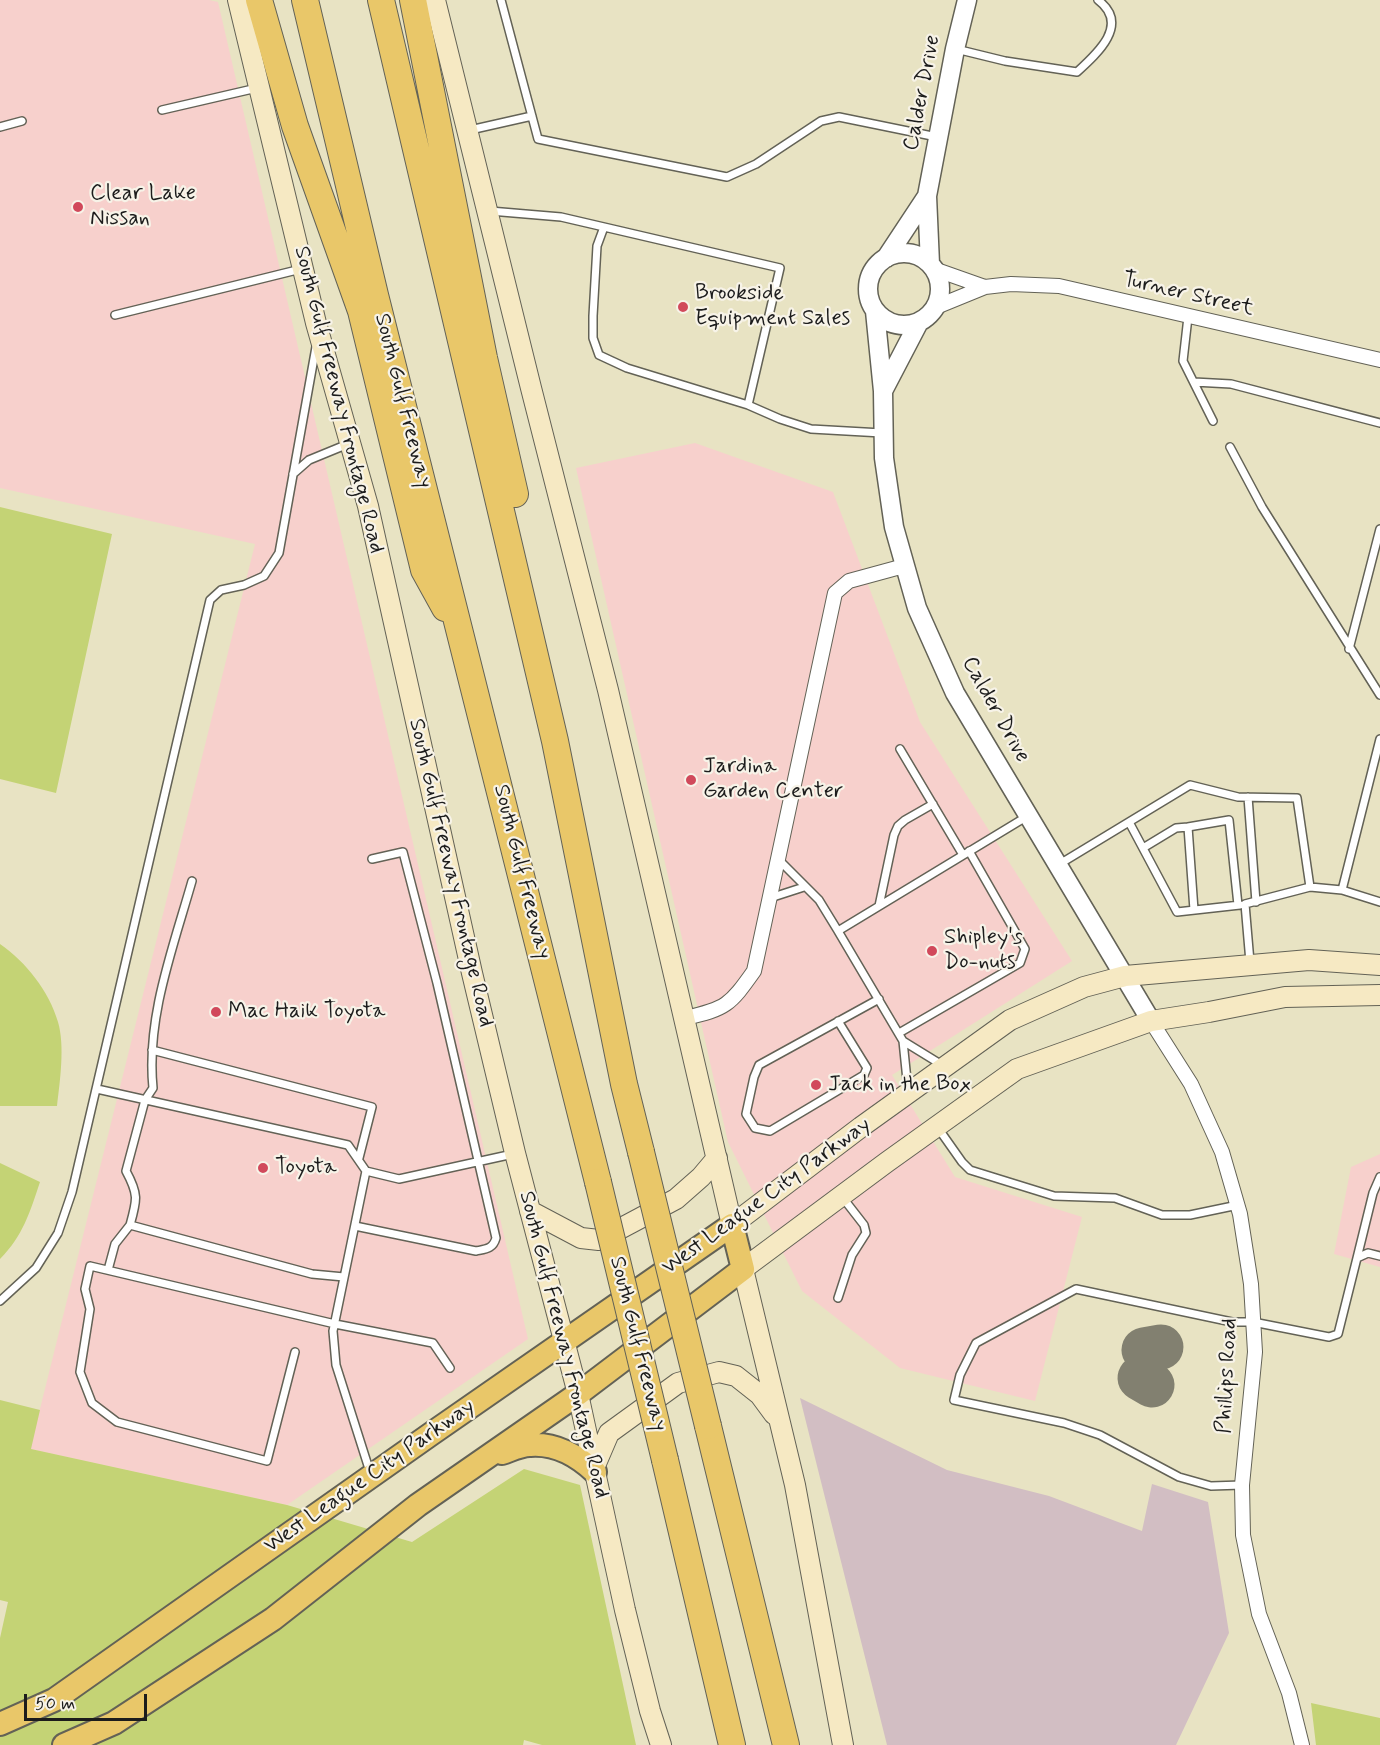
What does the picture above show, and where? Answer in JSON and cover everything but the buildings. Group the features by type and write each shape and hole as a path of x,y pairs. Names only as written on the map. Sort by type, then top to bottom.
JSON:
{"highway":[{"path":"260,0 295,126 361,311 424,570 461,637"},
{"name":"South Gulf Freeway","path":"305,0 375,295 598,1182 732,1745"},
{"path":"381,0 555,741 624,1084 786,1745"},
{"path":"413,0 484,358 557,683 574,837"}],"main road":[{"name":"South Gulf Freeway Frontage Road","path":"238,0 318,330 368,506 466,950 515,1154 578,1394 625,1610 650,1711 661,1745"},
{"path":"435,0 608,690 732,1226 796,1489 843,1745"},
{"name":"West League City Parkway","path":"0,1724 54,1700 371,1476 732,1226 908,1093 1010,1020 1084,987 1125,976 1309,960 1380,964"},
{"name":"West League City Parkway","path":"64,1745 114,1723 273,1619 418,1505 578,1394 841,1196 1017,1069 1151,1021 1285,997 1380,995"},
{"path":"530,1211 581,1238 599,1240 676,1199 701,1178 717,1158"},
{"path":"486,1457 530,1445 560,1449 582,1460 595,1470 609,1433 678,1383 719,1372 736,1376 760,1395 780,1421"}],"street":[{"name":"Calder Drive","path":"932,267 927,196 955,49 967,0"},
{"name":"Calder Drive","path":"886,258 927,196"},
{"path":"909,253 921,257 932,267 940,285 940,296 929,316 907,325 895,324 884,319 875,311 869,300 868,282 876,266 886,258 909,253"},
{"name":"Turner Street","path":"932,267 985,287"},
{"name":"Turner Street","path":"936,307 985,287 1011,284 1059,286 1380,360"},
{"name":"Calder Drive","path":"875,311 883,391 884,458 894,527 916,608 955,693 1151,1021"},
{"name":"Calder Drive","path":"883,391 919,322"},
{"path":"685,1018 713,1012 733,1000 754,971 835,593 849,581 904,566"},
{"name":"Phillips Road","path":"1151,1021 1191,1084 1222,1152 1238,1206 1251,1284 1255,1352 1242,1485 1243,1534 1259,1614 1289,1693 1302,1745"}],"lane":[{"path":"501,0 538,139 727,177 756,164 821,121 839,117 939,137"},
{"path":"955,49 1005,61 1077,72 1092,59 1107,39 1112,24 1108,8 1098,0"},
{"path":"162,110 260,88"},
{"path":"468,130 532,116"},
{"path":"0,127 22,122"},
{"path":"488,210 561,217 780,268 748,405"},
{"path":"604,227 597,246 593,316 593,338 599,356 627,368 748,405 811,429 884,434"},
{"path":"115,315 304,268"},
{"path":"1188,317 1183,361 1213,421"},
{"path":"0,1301 36,1268 58,1233 72,1192 210,600 221,590 244,585 264,576 279,553 318,330"},
{"path":"1194,382 1231,384 1380,423"},
{"path":"293,474 309,460 350,443"},
{"path":"1230,447 1262,507 1349,649 1380,695"},
{"path":"1349,649 1380,529"},
{"path":"1342,890 1380,739"},
{"path":"899,1033 1020,963 1025,949 900,748"},
{"path":"1058,865 1190,785 1248,797 1297,798 1310,887"},
{"path":"1248,797 1256,902"},
{"path":"879,906 894,835 898,826 933,804"},
{"path":"838,931 1028,815"},
{"path":"1143,848 1176,828 1228,820 1250,964"},
{"path":"1129,822 1178,912 1241,905 1310,887 1342,890 1380,902"},
{"path":"1188,827 1194,910"},
{"path":"355,1226 476,1251 488,1249 494,1244 496,1238 437,983 403,852 372,859"},
{"path":"778,860 819,900 899,1033 903,1041 908,1093"},
{"path":"108,1270 115,1244 130,1226 137,1200 134,1185 126,1171 145,1100 153,1088 150,1062 159,997 192,881"},
{"path":"770,898 804,887"},
{"path":"838,1021 867,1068 864,1075 770,1131 755,1128 746,1114 759,1065 838,1021 879,999"},
{"path":"903,1041 945,1067"},
{"path":"152,1050 372,1107 359,1158"},
{"path":"97,1089 348,1145 359,1158 366,1171 333,1331 336,1365 371,1476"},
{"path":"937,1126 970,1170 1054,1196 1116,1198 1162,1215 1190,1215 1238,1206"},
{"path":"366,1171 399,1179 515,1154"},
{"path":"1242,1485 1211,1486 1179,1477 1100,1435 1064,1423 954,1400 960,1375 976,1343 1076,1289 1232,1322 1253,1322 1329,1337 1338,1334 1372,1193 1380,1176"},
{"path":"838,1298 852,1256 866,1233 864,1225 841,1196"},
{"path":"130,1226 312,1274 345,1277"},
{"path":"1357,1258 1368,1254 1380,1256"},
{"path":"295,1352 267,1461 117,1422 92,1402 80,1372 90,1308 85,1289 90,1266 334,1324 433,1343 450,1368"}],"shaded area":[{"path":"0,0 209,0 218,2 528,1339 287,1505 30,1449 255,544 0,488"},
{"path":"695,443 833,492 920,722 1072,961 892,1075 955,1177 1082,1217 1035,1401 900,1368 802,1291 728,1142 576,468"},
{"path":"1380,1154 1380,1267 1334,1254 1351,1167"},
{"path":"800,1398 947,1470 1049,1496 1142,1531 1152,1484 1208,1502 1229,1633 1176,1745 887,1745"}],"green space":[{"path":"0,507 112,534 56,793 0,779"},
{"path":"0,944 27,968 43,988 54,1010 61,1042 57,1106 0,1106"},
{"path":"0,1163 40,1182 20,1232 0,1259"},
{"path":"0,1400 40,1410 31,1449 287,1505 412,1542 524,1469 580,1485 636,1745 542,1745 524,1740 523,1745 0,1745 0,1638 8,1602 0,1600"},
{"path":"1311,1703 1380,1718 1380,1745 1316,1745"}],"taxiway":[{"path":"1144,1350 1161,1347"},
{"path":"1140,1378 1152,1385"}],"place":[{"name":"Clear Lake Nissan","path":"78,207"},
{"name":"Brookside Equipment Sales","path":"683,307"},
{"name":"Jardina Garden Center","path":"691,780"},
{"name":"Shipley's Do-nuts","path":"932,951"},
{"name":"Mac Haik Toyota","path":"216,1012"},
{"name":"Jack in the Box","path":"816,1085"},
{"name":"Toyota","path":"263,1168"}]}
